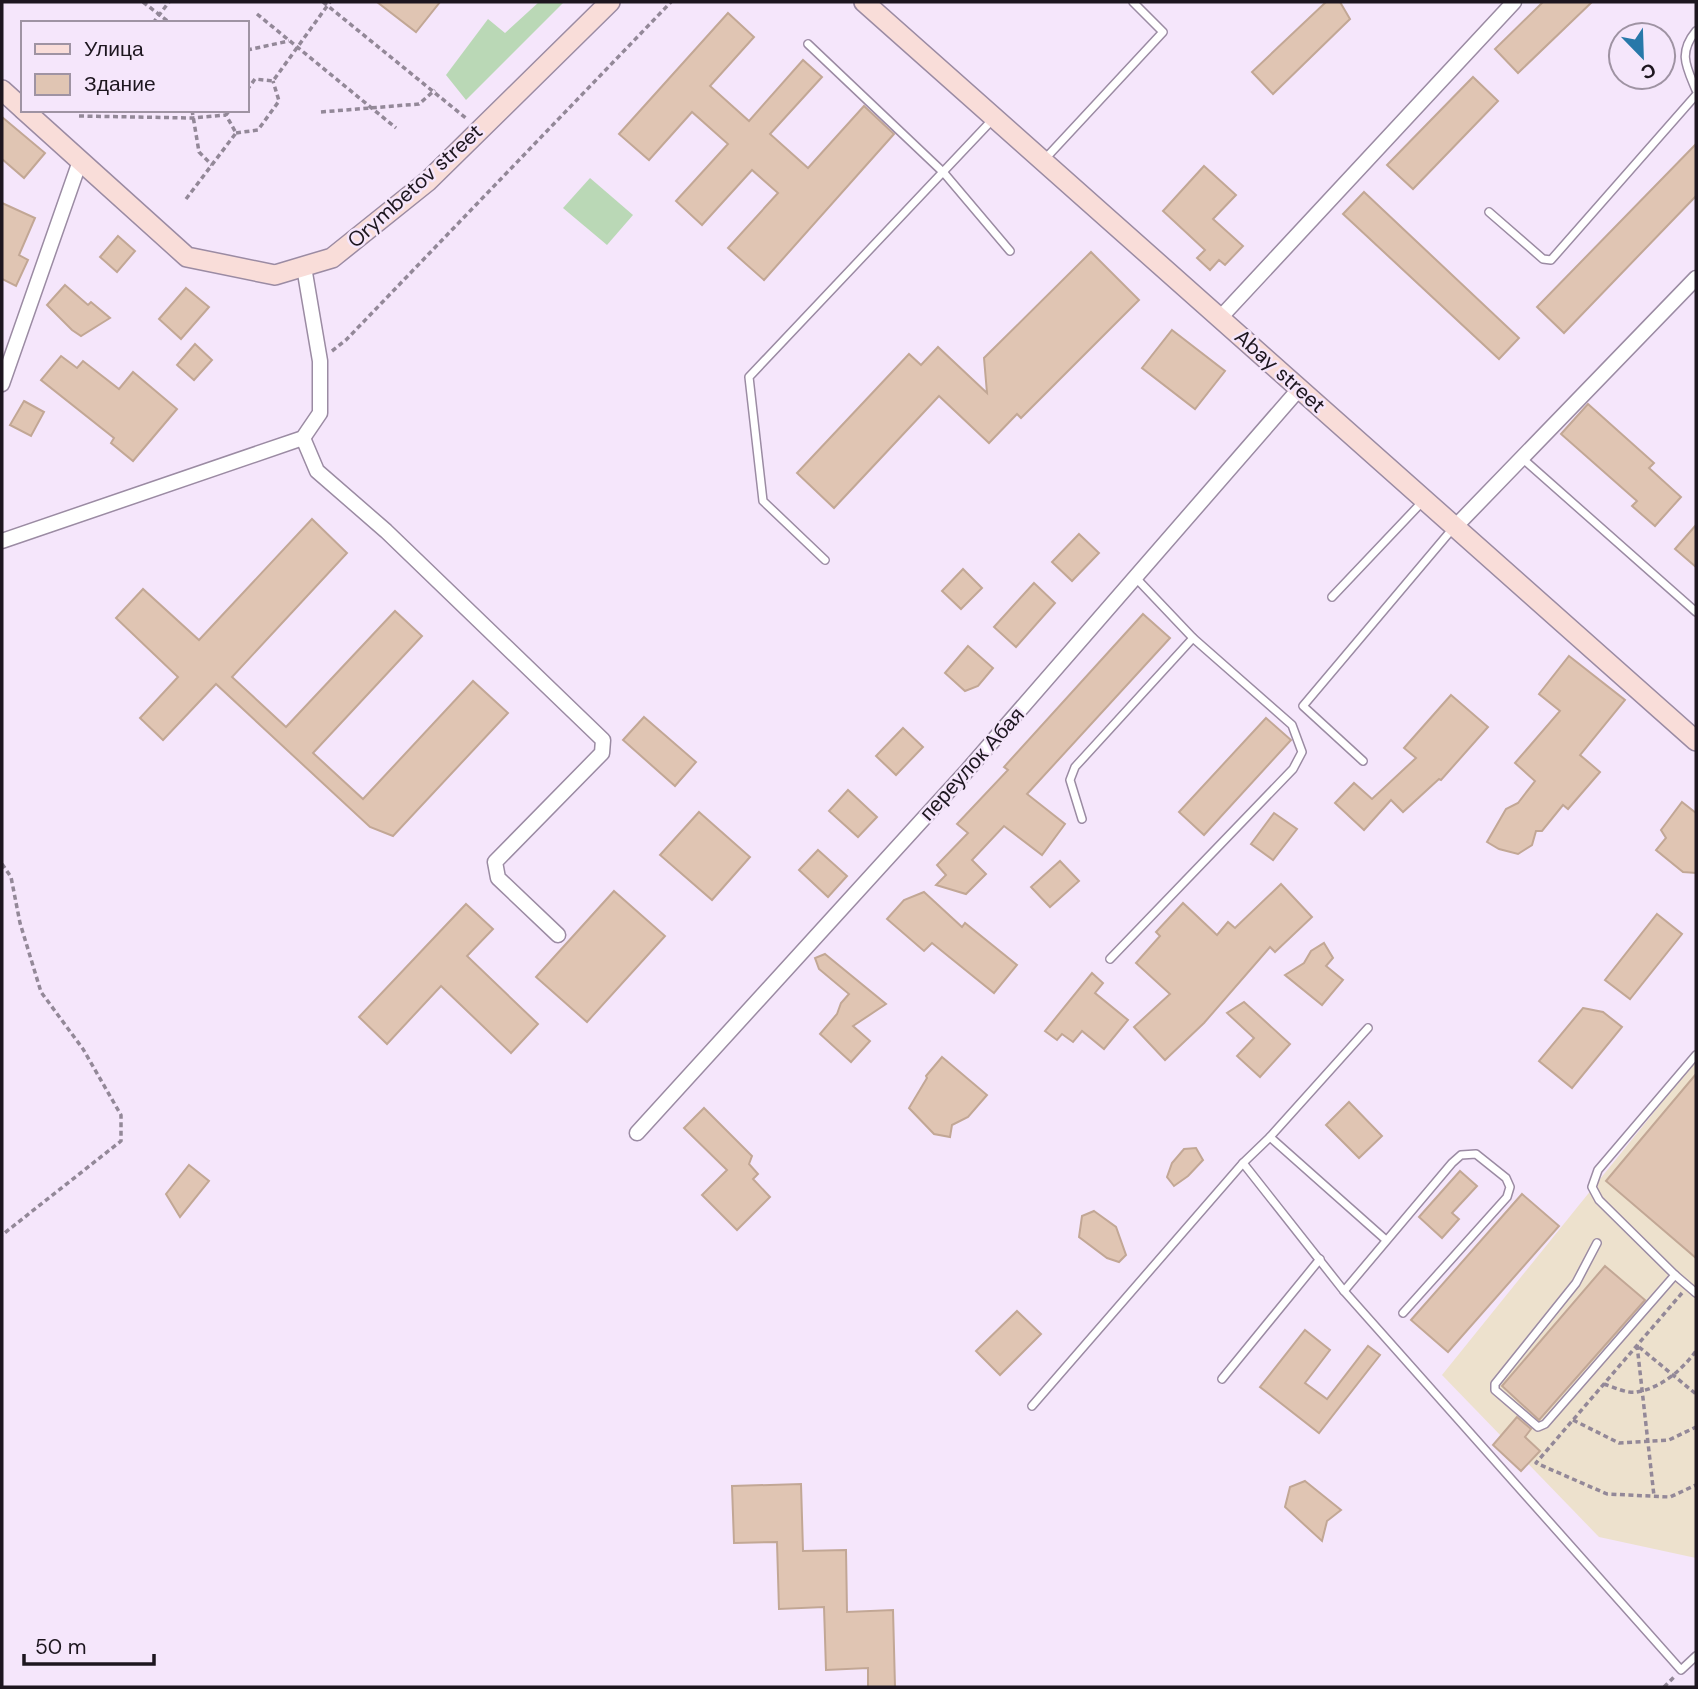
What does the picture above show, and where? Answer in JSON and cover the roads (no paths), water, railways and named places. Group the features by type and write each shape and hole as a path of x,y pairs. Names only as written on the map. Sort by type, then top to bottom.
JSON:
{"main road":[{"name":"Orymbetov street","path":"25,112 187,257 275,275 332,258 428,181 610,2"},
{"name":"Abay street","path":"864,2 1696,741"},
{"name":"Orymbetov street","path":"2,90 21,108"}],"street":[{"path":"1220,318 1514,2"},
{"path":"3,380 80,161"},
{"path":"2,541 303,438 320,413 320,361 304,267"},
{"path":"1455,527 1696,278"},
{"name":"переулок Абая","path":"637,1133 956,783 1299,388"},
{"path":"303,438 317,471 386,531 603,740 602,753 495,862 498,878 558,935"}],"lane":[{"path":"1043,161 1163,32 1133,2"},
{"path":"1696,31 1684,52 1686,67 1696,90"},
{"path":"808,44 944,173 1010,251"},
{"path":"1489,212 1543,258 1551,260 1696,95"},
{"path":"825,561 763,501 749,377 995,118"},
{"path":"1522,458 1696,612"},
{"path":"1332,597 1424,500"},
{"path":"1363,761 1303,706 1455,527"},
{"path":"1110,959 1293,769 1302,752 1292,725 1194,638 1136,578"},
{"path":"1082,819 1070,780 1075,768 1194,638"},
{"path":"1032,1406 1243,1163 1270,1137 1368,1028"},
{"path":"1696,1055 1598,1170 1592,1187 1599,1200 1696,1293"},
{"path":"1270,1137 1386,1240"},
{"path":"1343,1291 1461,1155 1476,1154 1506,1178 1510,1188 1507,1197 1403,1313"},
{"path":"1243,1163 1343,1291 1681,1670 1696,1656"},
{"path":"1597,1243 1576,1283 1495,1384 1494,1391 1538,1427 1545,1424 1675,1275"},
{"path":"1222,1378 1320,1259"}]}
